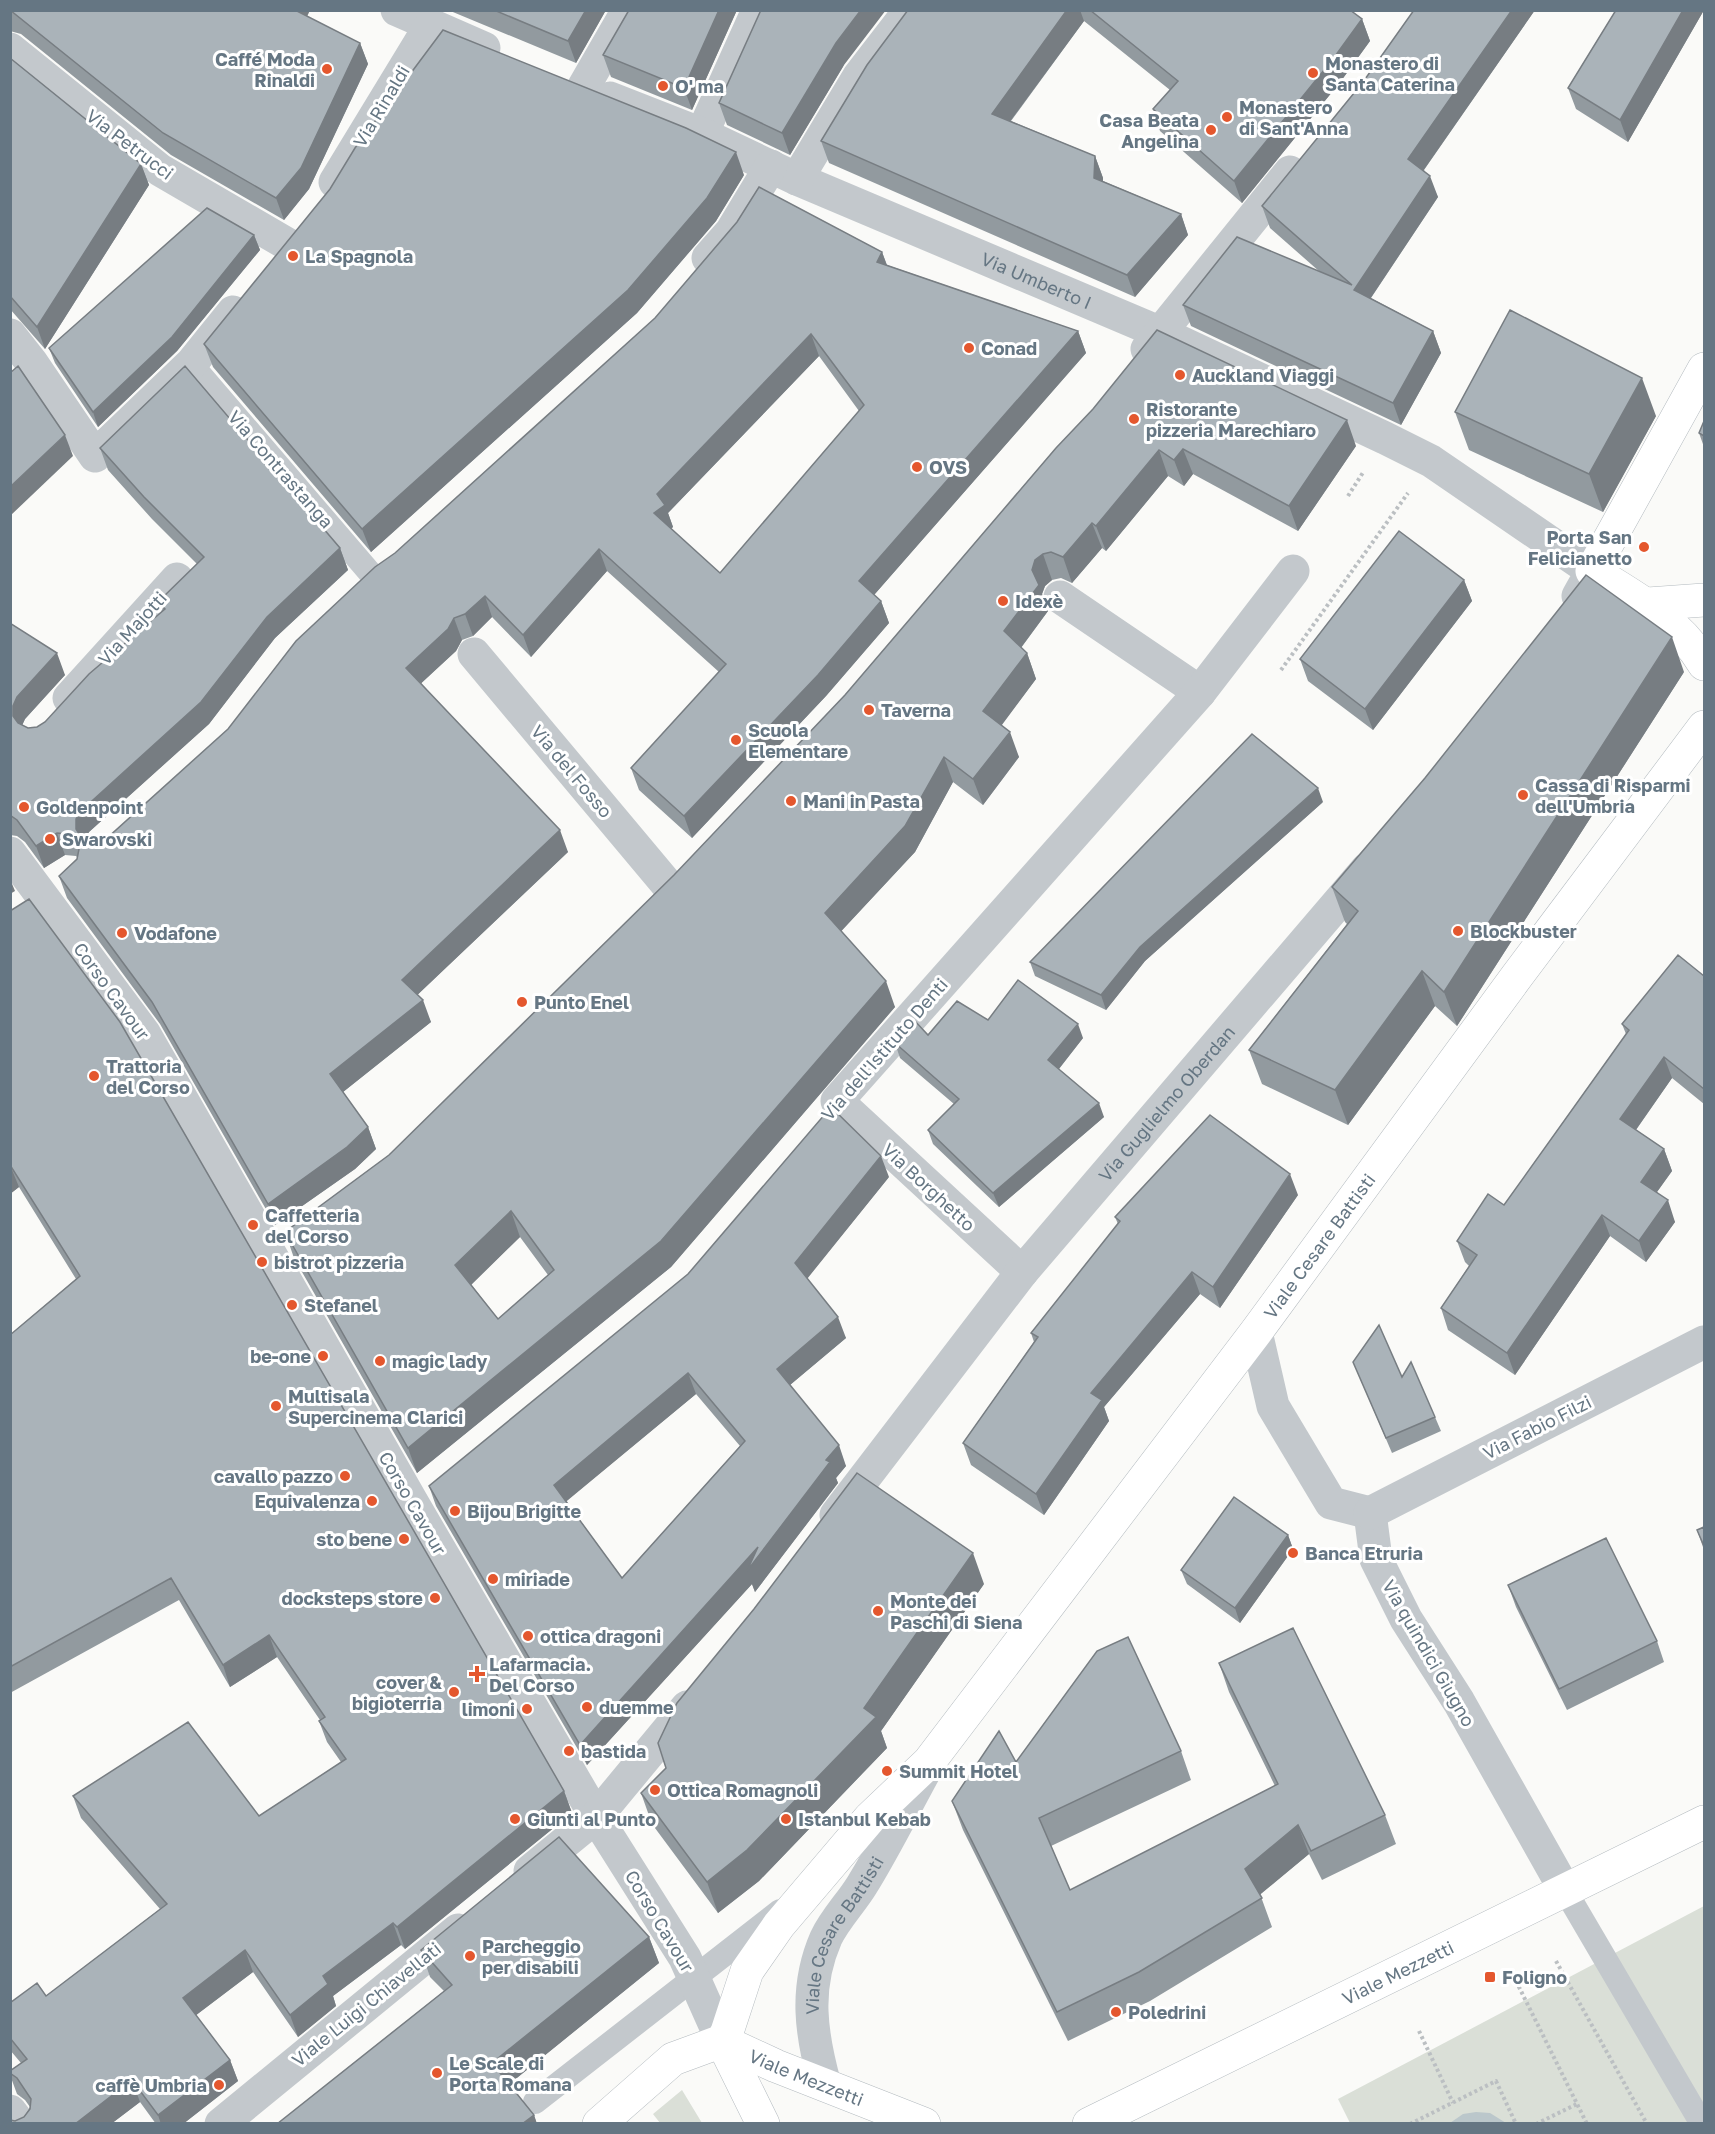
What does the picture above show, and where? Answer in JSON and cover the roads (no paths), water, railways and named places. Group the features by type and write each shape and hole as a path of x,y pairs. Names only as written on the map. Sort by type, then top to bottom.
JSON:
{"main road":[{"path":"1592,572 1704,369"},
{"name":"Via Umberto I","path":"1592,572 1648,604"},
{"path":"1648,604 1704,600"},
{"path":"1648,604 1694,647 1704,664"},
{"name":"Viale Cesare Battisti","path":"722,2041 728,2032 747,1971 779,1925 870,1818 929,1762 1256,1332 1517,976 1704,727"},
{"name":"Viale Mezzetti","path":"1089,2124 1566,1892 1704,1822"},
{"path":"599,2124 673,2059 722,2041 763,2124"},
{"name":"Viale Mezzetti","path":"722,2041 924,2124"}],"street":[{"path":"583,88 628,10"},
{"path":"702,134 758,10"},
{"path":"687,283 784,173 910,10"},
{"path":"409,15 517,61"},
{"name":"Via Rinaldi","path":"10,335 32,363 95,456 191,364 314,214 409,15"},
{"name":"Via Petrucci","path":"10,49 160,170 289,244"},
{"name":"Via Umberto I","path":"550,75 702,134 784,173 1161,333 1431,461 1592,572"},
{"path":"1131,368 1311,147"},
{"path":"347,597 390,565"},
{"name":"Via dell'Istituto Denti","path":"814,1128 1200,692 1293,571"},
{"path":"1564,621 1592,572"},
{"name":"Via Majotti","path":"47,723 177,579"},
{"path":"1060,597 1200,692"},
{"name":"Via del Fosso","path":"474,654 670,888"},
{"name":"Via Guglielmo Oberdan","path":"820,1536 1022,1272 1384,849"},
{"name":"Corso Cavour","path":"10,853 29,903 144,1033 412,1502 596,1817 686,1958 722,2041"},
{"path":"646,911 694,862"},
{"path":"29,903 68,873"},
{"name":"Via Borghetto","path":"837,1101 1022,1272"},
{"path":"269,1253 298,1232"},
{"path":"1256,1332 1273,1406 1331,1503 1370,1513"},
{"name":"Via Fabio Filzi","path":"1370,1513 1704,1342"},
{"path":"412,1502 440,1480"},
{"name":"Via quindici Giugno","path":"1370,1513 1376,1559 1406,1619 1459,1702 1566,1892"},
{"path":"511,1886 596,1817 705,1685"},
{"name":"Viale Cesare Battisti","path":"825,2085 813,2040 810,2002 815,1972 827,1937 862,1885 929,1762"},
{"name":"Viale Luigi Chiavellati","path":"221,2124 484,1909"},
{"path":"10,2111 20,2124"}],"lane":[{"name":"Via Contrastanga","path":"191,364 390,565"},
{"path":"535,2102 810,1888"},
{"path":"1566,1892 1702,2124"}],"place":[{"name":"Caffé Moda Rinaldi","path":"327,69"},
{"name":"Monastero di Santa Caterina","path":"1313,73"},
{"name":"O' ma","path":"663,86"},
{"name":"Monastero di Sant'Anna","path":"1227,117"},
{"name":"Casa Beata Angelina","path":"1211,130"},
{"name":"La Spagnola","path":"293,256"},
{"name":"Conad","path":"969,348"},
{"name":"Auckland Viaggi","path":"1180,375"},
{"name":"Ristorante pizzeria Marechiaro","path":"1134,419"},
{"name":"OVS","path":"917,467"},
{"name":"Porta San Felicianetto","path":"1644,547"},
{"name":"Idexè","path":"1003,601"},
{"name":"Taverna","path":"869,710"},
{"name":"Scuola Elementare","path":"736,740"},
{"name":"Cassa di Risparmi dell'Umbria","path":"1523,795"},
{"name":"Mani in Pasta","path":"791,801"},
{"name":"Goldenpoint","path":"24,807"},
{"name":"Swarovski","path":"50,839"},
{"name":"Blockbuster","path":"1458,931"},
{"name":"Vodafone","path":"122,933"},
{"name":"Punto Enel","path":"522,1002"},
{"name":"Trattoria del Corso","path":"94,1076"},
{"name":"Caffetteria del Corso","path":"253,1225"},
{"name":"bistrot pizzeria","path":"262,1262"},
{"name":"Stefanel","path":"292,1305"},
{"name":"be-one","path":"323,1356"},
{"name":"magic lady","path":"380,1361"},
{"name":"Multisala Supercinema Clarici","path":"276,1406"},
{"name":"cavallo pazzo","path":"345,1476"},
{"name":"Equivalenza","path":"372,1501"},
{"name":"Bijou Brigitte","path":"455,1511"},
{"name":"sto bene","path":"404,1539"},
{"name":"Banca Etruria","path":"1293,1553"},
{"name":"miriade","path":"493,1579"},
{"name":"docksteps store","path":"435,1598"},
{"name":"Monte dei Paschi di Siena","path":"878,1611"},
{"name":"ottica dragoni","path":"528,1636"},
{"name":"Lafarmacia. Del Corso","path":"477,1674"},
{"name":"cover & bigioterria","path":"454,1692"},
{"name":"duemme","path":"587,1707"},
{"name":"limoni","path":"527,1709"},
{"name":"bastida","path":"569,1751"},
{"name":"Summit Hotel","path":"887,1771"},
{"name":"Ottica Romagnoli","path":"655,1790"},
{"name":"Giunti al Punto","path":"515,1819"},
{"name":"Istanbul Kebab","path":"786,1819"},
{"name":"Parcheggio per disabili","path":"470,1956"},
{"name":"Foligno","path":"1490,1977"},
{"name":"Poledrini","path":"1116,2012"},
{"name":"Le Scale di Porta Romana","path":"437,2073"},
{"name":"caffè Umbria","path":"219,2085"}]}
